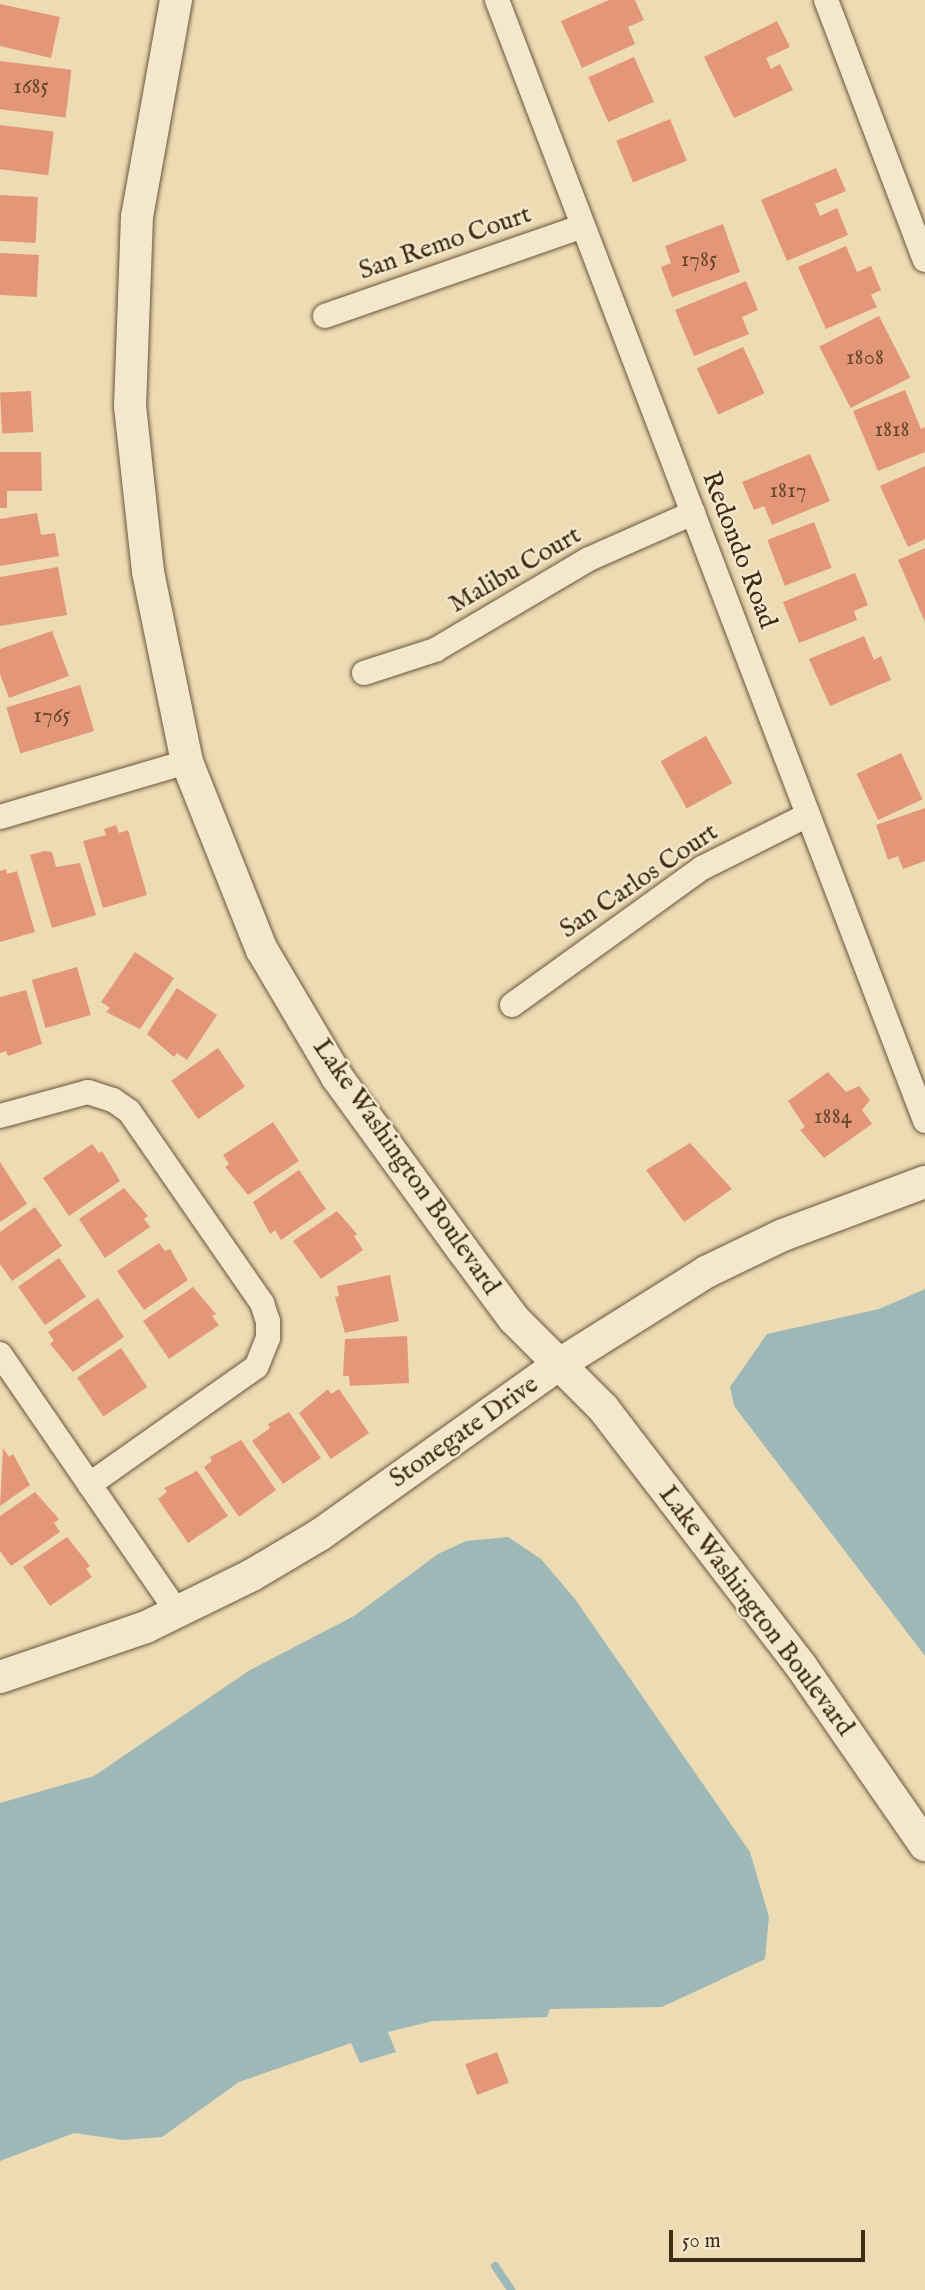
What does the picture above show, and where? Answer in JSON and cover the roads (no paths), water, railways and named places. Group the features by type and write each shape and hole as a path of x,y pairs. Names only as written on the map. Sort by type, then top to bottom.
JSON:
{"street":[{"name":"Lake Washington Boulevard","path":"176,0 137,216 130,406 148,572 187,762 262,950 337,1077 514,1319 603,1408 801,1666 925,1845"},
{"name":"Redondo Road","path":"497,0 806,816 925,1121"},
{"path":"826,0 920,234 925,260"},
{"name":"San Remo Court","path":"325,316 583,226"},
{"name":"Malibu Court","path":"365,673 435,650 589,559 693,513"},
{"path":"0,817 187,762"},
{"name":"San Carlos Court","path":"512,1005 702,868 806,816"},
{"path":"0,1116 88,1092 113,1100 129,1111 262,1303 268,1321 268,1338 256,1367 89,1485"},
{"name":"Stonegate Drive","path":"0,1677 60,1660 177,1612 286,1557 558,1365 706,1272 783,1236 925,1182"},
{"path":"0,1354 177,1612"}],"water":[{"path":"925,1289 925,1656 734,1406 730,1387 767,1334 879,1309"},
{"path":"508,1537 541,1559 575,1599 750,1852 769,1917 765,1959 662,2007 550,2009 547,2017 433,2021 388,2032 396,2052 360,2063 351,2043 239,2082 162,2137 123,2140 74,2133 0,2161 0,1803 94,1776 250,1670 354,1616 438,1554 466,1541"}],"waterway":[{"path":"495,2266 511,2290"}]}
